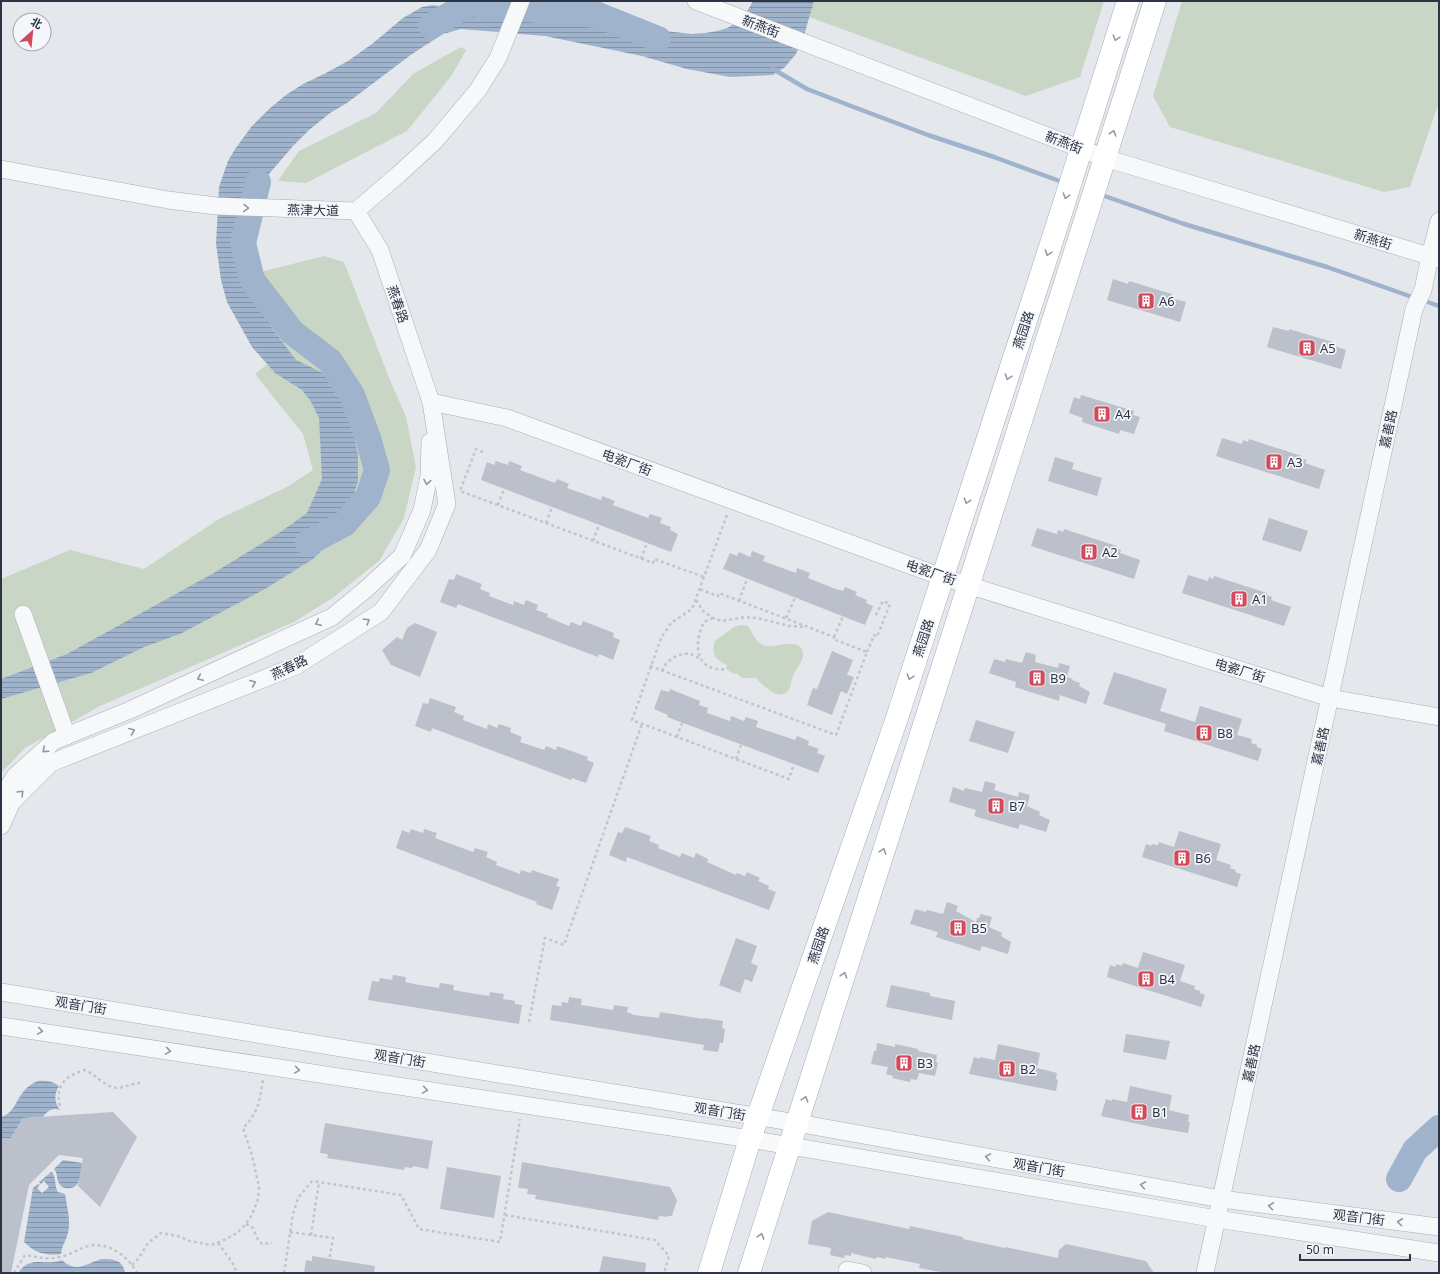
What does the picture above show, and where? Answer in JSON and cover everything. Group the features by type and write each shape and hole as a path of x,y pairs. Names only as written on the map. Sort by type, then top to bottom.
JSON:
{"main road":[{"name":"燕园路","path":"709,1273 750,1139 897,718 1082,149 1128,1"},
{"name":"燕园路","path":"749,1273 1154,1"}],"street":[{"name":"燕津大道","path":"1,169 168,200 216,206 356,211 435,141 478,90 498,58 522,1"},
{"name":"新燕街","path":"696,1 1105,158 1434,257"},
{"name":"燕春路","path":"1,826 12,802 51,763 296,666 381,612 428,550 447,504 431,402 380,250 356,211"},
{"name":"嘉善路","path":"1205,1273 1414,309 1423,290 1434,257 1439,221"},
{"name":"燕春路","path":"1,798 15,776 54,741 130,710 332,617 365,590 402,556 422,510 428,476 431,402"},
{"name":"电瓷厂街","path":"431,402 507,418 942,577 1330,698 1439,717"},
{"path":"23,614 67,736"},
{"name":"观音门街","path":"1,992 797,1123 1221,1199 1439,1227"},
{"name":"观音门街","path":"1,1026 750,1139 1217,1219 1439,1253"},
{"path":"847,1270 863,1273"}],"path":[{"path":"483,452 476,449 460,491 641,559 653,563 654,559 704,577"},
{"path":"498,505 504,489"},
{"path":"732,500 692,609 671,623 661,638 632,720 789,779 794,764"},
{"path":"546,523 552,507"},
{"path":"593,541 599,525"},
{"path":"641,559 647,543"},
{"path":"739,601 748,579"},
{"path":"699,589 718,596 719,593 786,618 867,652"},
{"path":"786,618 794,598"},
{"path":"696,600 703,611 713,618 722,621 745,617 757,618 789,626 808,627"},
{"path":"650,666 836,735 874,635 877,637 890,604 883,602 875,617"},
{"path":"834,637 843,616"},
{"path":"701,660 697,638 704,622 713,618"},
{"path":"662,671 667,662 687,653 693,655 701,660 705,665 716,670 726,669"},
{"path":"677,737 682,723"},
{"path":"529,1022 545,938 564,945 642,724"},
{"path":"736,759 741,745"},
{"path":"132,1265 139,1258 148,1243 162,1233 178,1236 190,1242 211,1245 237,1233 252,1216 258,1200 259,1187 252,1155 243,1128 253,1117 257,1108 265,1066"},
{"path":"60,1106 58,1096 60,1087 72,1074 85,1070 92,1073 111,1087 119,1088 140,1083"},
{"path":"284,1273 293,1214 298,1198 312,1181 401,1195 419,1229 500,1242 522,1105"},
{"path":"311,1235 319,1182"},
{"path":"505,1215 656,1240 668,1256 664,1273"},
{"path":"246,1224 254,1228 259,1242 262,1244 272,1243"},
{"path":"290,1232 333,1238 329,1261"},
{"path":"218,1243 232,1262 237,1273"},
{"path":"14,1273 25,1255 48,1259 58,1258 89,1246 98,1245 106,1246 122,1255 132,1265 137,1273"}],"green space":[{"path":"765,1 1104,1 1080,77 1026,96"},
{"path":"1182,1 1439,1 1439,102 1410,187 1384,192 1170,127 1153,96"},
{"path":"461,47 466,50 452,75 407,131 306,183 278,181 299,151 376,113 413,74"},
{"path":"324,256 344,262 406,417 416,467 404,518 380,560 334,597 294,622 100,706 25,748 1,773 1,579 70,550 144,569 219,519 287,487 313,470 303,434 255,374 271,361 233,279"},
{"path":"741,625 748,626 757,640 765,646 793,644 798,645 801,648 803,652 802,659 794,673 790,689 787,693 776,694 756,678 742,678 736,673 734,674 726,669 727,665 715,656 715,641 734,627"}],"water":[{"path":"753,1 814,1 805,32 796,54 785,67 773,75 730,77 687,69 642,56 545,36 461,29 443,34 412,54 347,103 330,113 309,130 263,181 253,200 242,252 245,273 250,291 272,328 296,360 321,372 335,383 347,403 358,455 358,481 352,500 337,535 313,559 265,589 180,634 144,647 91,673 1,699 1,679 67,654 212,574 282,531 307,513 322,479 319,418 310,400 302,390 275,373 252,347 227,302 221,280 216,244 219,187 228,161 252,126 269,109 286,95 303,84 348,61 372,44 403,18 422,7 432,5 692,34 712,32 728,28 741,18"},
{"path":"38,1081 49,1081 59,1086 55,1098 60,1110 50,1110 43,1117 23,1118 11,1138 1,1139 1,1117 11,1111 25,1090"},
{"path":"63,1160 82,1163 79,1180 75,1187 64,1188 58,1181 54,1169"},
{"path":"51,1172 58,1192 65,1194 69,1218 68,1233 61,1254 56,1255 41,1253 32,1249 24,1242 33,1188 38,1184 40,1185 37,1188 42,1193 49,1187 44,1181 41,1184 39,1182"},
{"path":"102,1259 117,1261 122,1265 125,1273 18,1273 23,1267 33,1262 56,1262 62,1260 67,1264 77,1267"}],"building":[{"name":"A6","path":"1113,279 1128,284 1129,281 1172,294 1171,298 1186,302 1180,322 1107,300"},
{"name":"A5","path":"1273,327 1289,331 1289,329 1333,342 1332,345 1346,350 1341,369 1267,347"},
{"name":"A4","path":"1081,395 1134,411 1133,415 1140,417 1134,434 1120,430 1119,434 1082,422 1083,418 1069,413 1074,397 1080,399"},
{"name":"A3","path":"1222,438 1242,444 1243,440 1248,442 1249,439 1302,456 1301,458 1307,460 1305,463 1325,470 1319,489 1216,456"},
{"path":"1055,457 1074,463 1072,469 1102,478 1097,496 1048,481"},
{"path":"496,461 508,465 509,461 522,466 520,470 555,483 557,479 569,484 567,488 601,500 602,496 615,501 613,505 648,518 650,514 662,518 660,523 671,527 670,530 678,534 671,552 481,480 487,462 494,465"},
{"path":"1269,518 1308,531 1301,552 1262,540"},
{"name":"A2","path":"1037,528 1057,534 1058,530 1063,532 1064,529 1117,546 1116,548 1121,550 1120,553 1140,560 1134,579 1031,546"},
{"path":"752,551 765,556 763,561 796,573 797,568 810,573 808,578 833,588 843,591 845,587 857,592 855,595 867,600 866,603 873,606 865,625 723,569 730,553 737,556 739,552 750,557"},
{"path":"456,574 482,584 480,589 490,593 489,596 513,605 514,601 524,605 526,600 538,605 536,610 548,614 547,617 569,626 571,622 581,626 583,621 614,633 613,637 620,640 613,660 599,654 598,657 458,604 456,608 440,602 449,579 454,580"},
{"name":"A1","path":"1188,575 1208,581 1209,577 1213,579 1214,576 1267,593 1267,595 1272,597 1271,600 1291,607 1284,626 1182,593"},
{"path":"415,623 437,632 420,677 391,665 382,650 397,637 402,640 407,628"},
{"path":"832,651 853,660 847,675 854,677 847,694 841,691 832,715 807,705 813,688 817,689"},
{"name":"B9","path":"1026,652 1036,655 1035,662 1058,668 1059,663 1070,666 1067,677 1080,683 1079,686 1090,692 1086,704 1060,695 1059,701 1030,692 1015,687 1016,682 989,673 994,659 1005,662 1006,659 1022,663"},
{"path":"1114,672 1167,689 1160,711 1195,722 1200,706 1242,719 1237,735 1252,739 1251,743 1262,749 1258,761 1164,731 1166,724 1103,704"},
{"path":"670,689 700,701 699,705 708,708 707,713 730,721 731,716 744,721 746,717 758,721 756,727 795,740 797,736 809,741 808,745 819,749 817,753 825,756 818,773 667,717 668,715 654,709 661,690 669,692"},
{"path":"430,698 456,707 454,712 464,716 463,720 487,729 488,724 497,728 499,724 511,728 510,732 522,737 520,742 544,750 546,746 556,750 557,746 588,757 587,760 594,763 586,783 572,778 571,780 432,728 431,732 415,726 423,703 428,704"},
{"path":"976,720 1015,732 1008,753 969,741"},
{"name":"B7","path":"985,781 996,784 994,790 1018,797 1019,792 1030,795 1027,806 1040,812 1039,815 1050,820 1046,832 1020,824 1018,829 974,816 976,810 949,802 953,787 964,791 965,788 982,792"},
{"path":"625,827 651,836 649,841 659,845 658,848 680,857 682,853 694,858 696,853 708,859 707,862 736,875 737,873 745,876 747,872 760,878 758,881 769,886 768,889 776,892 769,910 627,857 626,862 609,855 618,832 622,833"},
{"path":"411,829 423,833 424,829 437,833 435,838 473,852 475,848 488,852 486,857 497,862 496,865 520,874 521,870 531,873 532,870 559,879 556,886 560,887 552,910 536,904 537,902 396,848 402,830 409,833"},
{"name":"B6","path":"1179,831 1221,844 1216,860 1231,865 1230,868 1241,874 1237,887 1142,857 1146,844 1151,846 1152,844 1158,845 1159,842 1174,847"},
{"name":"B5","path":"947,902 958,906 956,911 976,922 977,918 979,918 981,914 992,917 989,927 1002,933 1001,936 1011,942 1008,954 982,946 980,951 936,937 938,932 910,924 915,909 943,914"},
{"path":"736,938 757,946 751,963 758,966 752,982 745,979 740,993 719,985"},
{"name":"B4","path":"1143,952 1185,965 1180,981 1195,986 1194,989 1205,995 1201,1007 1107,977 1110,965 1116,967 1116,964 1122,966 1123,963 1138,968"},
{"path":"393,975 406,977 405,982 414,984 439,988 440,983 454,985 453,990 464,992 489,996 490,992 504,994 503,999 515,1001 515,1004 522,1005 519,1024 368,1000 372,981 379,982 380,978 392,980"},
{"path":"891,985 930,993 930,996 955,1001 952,1020 886,1007"},
{"path":"569,997 582,999 581,1005 613,1010 614,1005 628,1007 627,1012 634,1015 659,1018 660,1012 723,1021 722,1028 725,1029 723,1043 720,1043 718,1052 703,1050 704,1045 550,1020 552,1005 561,1006 562,1002 568,1003"},
{"path":"1126,1034 1170,1041 1166,1060 1123,1052"},
{"name":"B3","path":"877,1043 895,1047 895,1044 937,1055 936,1062 938,1063 935,1076 919,1073 917,1080 911,1079 910,1082 892,1078 893,1076 886,1074 888,1067 871,1064 874,1051 876,1051"},
{"name":"B2","path":"998,1044 1040,1053 1037,1068 1057,1073 1056,1079 1058,1080 1056,1091 969,1074 974,1057 995,1060"},
{"name":"B1","path":"1130,1086 1172,1095 1169,1110 1189,1115 1188,1122 1190,1122 1188,1133 1101,1116 1106,1099 1127,1102"},
{"path":"113,1112 137,1137 100,1207 78,1186 83,1158 59,1155 29,1185 11,1273 1,1273 1,1139 11,1138 23,1118"},
{"path":"325,1123 433,1141 428,1169 413,1166 412,1168 405,1167 404,1170 327,1158 328,1154 320,1153"},
{"path":"522,1162 670,1187 677,1200 672,1216 659,1216 658,1220 535,1199 536,1195 527,1194 528,1189 518,1188"},
{"path":"447,1167 501,1176 494,1218 440,1209"},
{"path":"828,1212 909,1229 910,1226 963,1237 963,1239 1058,1258 1059,1250 1066,1244 1146,1261 1154,1273 946,1273 919,1268 920,1264 886,1257 886,1259 877,1257 876,1259 851,1253 851,1256 845,1255 844,1258 830,1255 831,1248 808,1244 812,1221"},
{"path":"312,1256 375,1266 374,1273 304,1273 306,1260 312,1261"},
{"path":"603,1256 646,1263 645,1273 599,1273"}],"waterway":[{"path":"431,26 468,4 598,15 658,39"},
{"path":"773,69 807,89 928,135 1065,183"},
{"path":"258,182 243,243 252,280 292,332 330,361 352,395 368,438 377,470 368,497 344,524 308,543"},
{"path":"1099,194 1184,224 1327,267 1415,298"},
{"path":"1422,300 1439,306"},
{"path":"1399,1179 1415,1150 1439,1128"}],"place":[{"name":"A6","path":"1146,301"},
{"name":"A5","path":"1307,348"},
{"name":"A4","path":"1102,414"},
{"name":"A3","path":"1274,462"},
{"name":"A2","path":"1089,552"},
{"name":"A1","path":"1239,599"},
{"name":"B9","path":"1037,678"},
{"name":"B8","path":"1204,733"},
{"name":"B7","path":"996,806"},
{"name":"B6","path":"1182,858"},
{"name":"B5","path":"958,928"},
{"name":"B4","path":"1146,979"},
{"name":"B3","path":"904,1063"},
{"name":"B2","path":"1007,1069"},
{"name":"B1","path":"1139,1112"}]}
